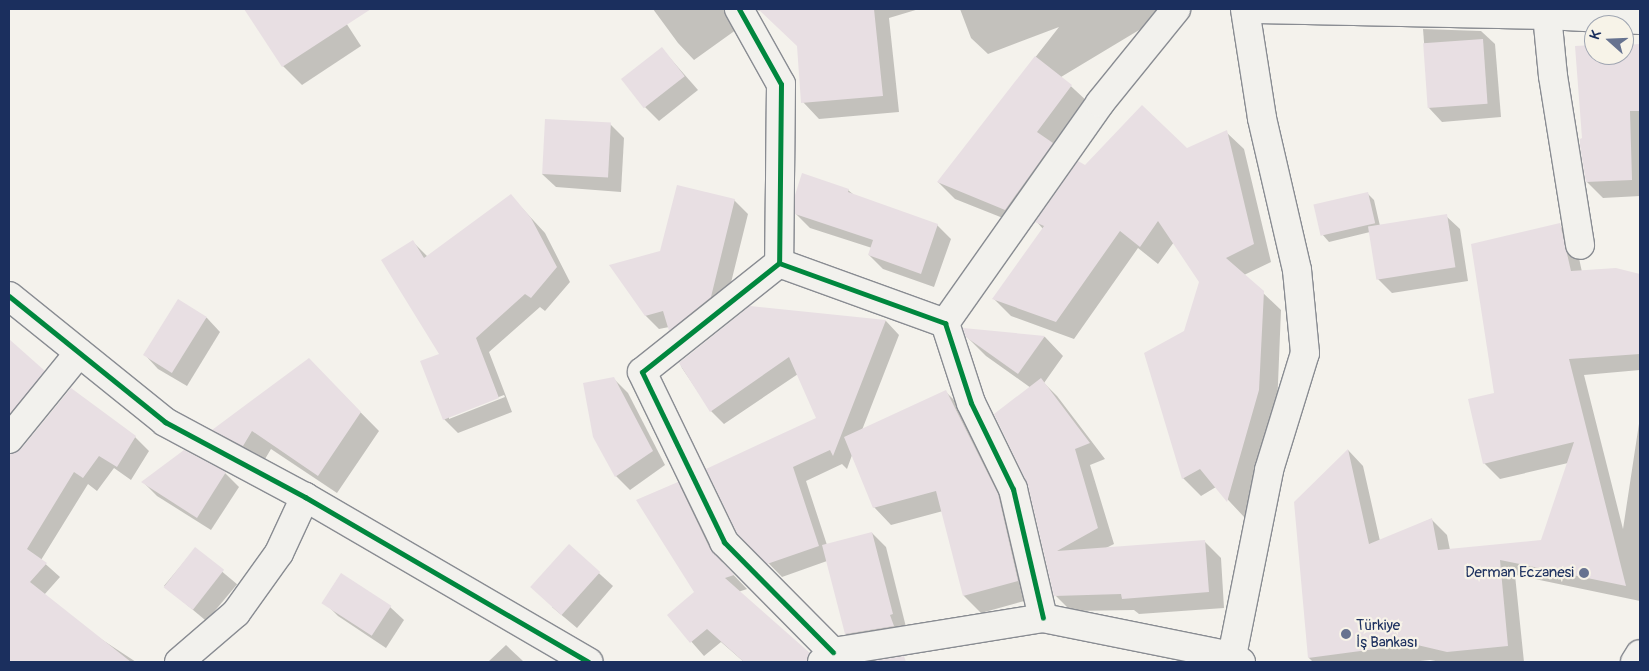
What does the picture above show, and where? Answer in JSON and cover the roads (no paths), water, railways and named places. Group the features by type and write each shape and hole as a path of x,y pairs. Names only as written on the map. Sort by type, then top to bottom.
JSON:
{"street":[{"path":"739,9 781,84 779,263"},
{"path":"945,323 1100,103 1176,9"},
{"path":"779,263 642,372 724,542 828,657 1043,618 1236,659 1269,470 1305,353 1297,270 1262,118 1245,9"},
{"path":"1257,9 1547,15 1640,20"},
{"path":"1547,15 1553,76 1580,245"},
{"path":"779,263 945,323"},
{"path":"9,296 165,422 305,498 589,662"},
{"path":"945,323 971,404 1013,488 1043,618"},
{"path":"9,439 79,353"},
{"path":"179,662 236,613 279,553 305,498"},
{"path":"1635,662 1640,654"}],"place":[{"name":"Derman Eczanesi","path":"1584,573"},
{"name":"Türkiye İş Bankası","path":"1346,634"}]}
